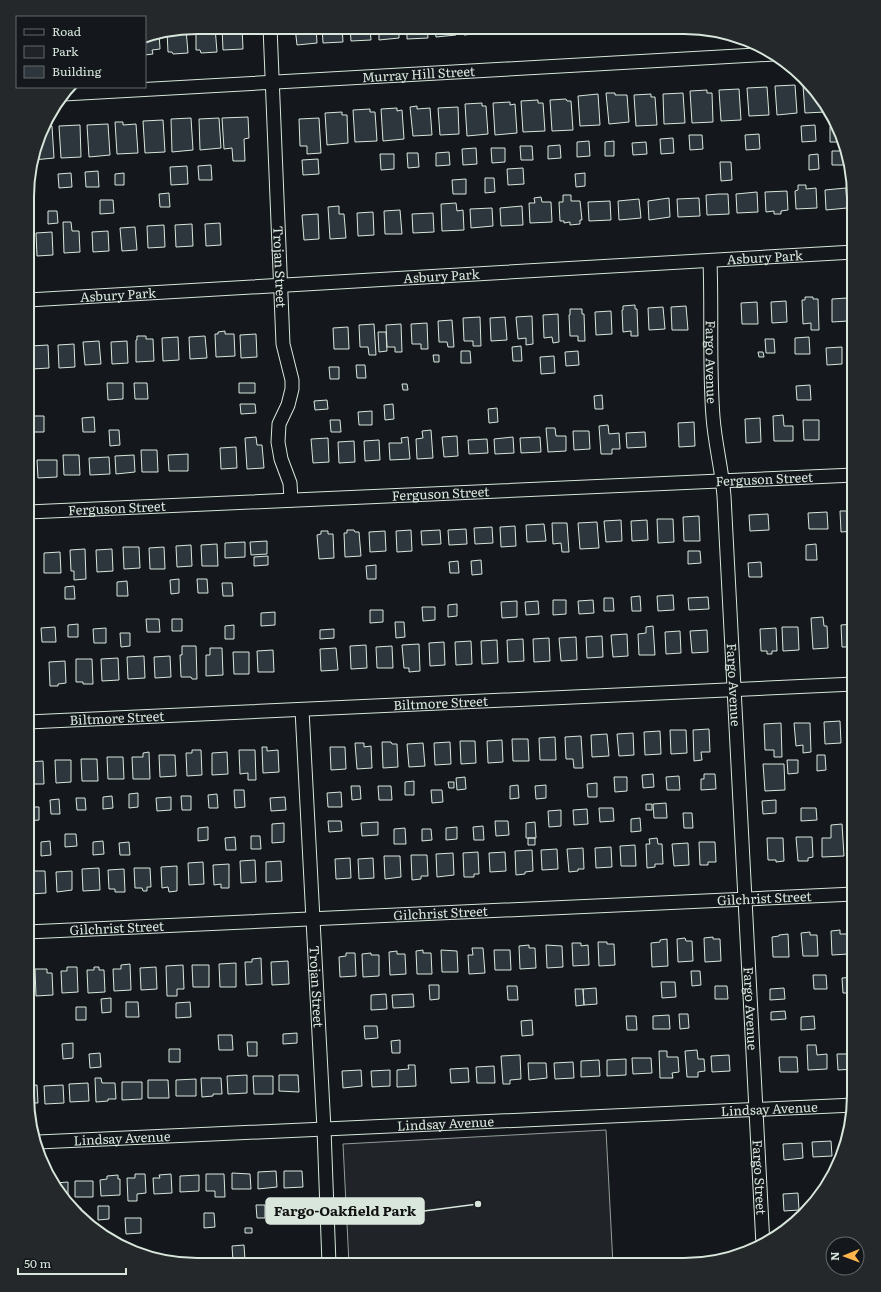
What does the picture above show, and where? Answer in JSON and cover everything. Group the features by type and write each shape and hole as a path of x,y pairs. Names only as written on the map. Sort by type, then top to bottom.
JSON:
{"street":[{"name":"Trojan Street","path":"270,34 283,344 292,380 292,389 288,405 279,424 278,442 281,459 290,483 291,500"},
{"name":"Murray Hill Street","path":"71,94 763,55"},
{"name":"Asbury Park","path":"34,300 847,252"},
{"name":"Fargo Avenue","path":"710,261 712,327 710,373 713,420 723,481 756,1109"},
{"name":"Ferguson Street","path":"34,512 847,475"},
{"name":"Biltmore Street","path":"34,722 847,684"},
{"name":"Trojan Street","path":"302,710 324,1129 329,1258"},
{"name":"Gilchrist Street","path":"34,932 847,894"},
{"name":"Lindsay Avenue","path":"41,1142 847,1105"},
{"name":"Fargo Street","path":"756,1109 763,1238"}],"green space":[{"path":"606,1130 613,1258 349,1258 343,1144"}],"building":[{"path":"186,34 188,53 173,54 172,52 168,52 167,37"},
{"path":"196,34 216,34 217,52 201,53 200,50 196,50"},
{"path":"222,34 242,34 243,49 223,50"},
{"path":"296,34 316,34 317,43 297,45"},
{"path":"322,34 342,34 343,42 323,43"},
{"path":"350,34 370,34 371,40 351,41"},
{"path":"379,34 399,34 399,38 379,40"},
{"path":"407,34 428,34 428,38 407,39"},
{"path":"436,34 456,34 456,35 436,37"},
{"path":"159,39 160,49 152,50 153,54 146,55 146,42"},
{"path":"795,85 797,113 777,115 775,86"},
{"path":"803,86 823,112 805,113"},
{"path":"767,87 769,115 749,116 747,88"},
{"path":"739,89 741,120 721,121 719,90"},
{"path":"707,90 707,93 712,93 713,122 692,123 690,91"},
{"path":"606,93 627,95 629,122 609,124"},
{"path":"683,93 685,123 664,124 663,94"},
{"path":"598,94 600,125 580,126 578,96"},
{"path":"651,94 651,97 655,97 657,125 636,126 634,95"},
{"path":"566,99 567,101 571,101 573,130 552,131 550,100"},
{"path":"538,100 538,103 543,103 545,131 523,132 521,101"},
{"path":"510,102 510,105 515,104 517,133 495,135 493,103"},
{"path":"482,103 482,106 486,106 488,134 467,136 465,104"},
{"path":"417,106 417,109 430,108 432,135 413,136 410,107"},
{"path":"458,107 459,134 440,135 438,108"},
{"path":"397,108 397,111 402,110 404,139 383,141 381,109"},
{"path":"370,109 370,112 375,112 377,141 355,142 353,110"},
{"path":"342,112 342,115 347,115 348,143 327,145 325,113"},
{"path":"248,117 249,138 244,139 245,161 233,161 232,148 224,149 222,118"},
{"path":"191,118 193,150 172,152 171,119"},
{"path":"219,118 221,148 200,150 199,119"},
{"path":"319,118 321,153 307,154 307,146 300,146 299,119"},
{"path":"163,120 165,152 145,153 143,121"},
{"path":"115,122 123,122 123,125 136,124 138,153 117,154"},
{"path":"108,124 110,155 89,157 87,125"},
{"path":"80,125 81,157 61,158 59,126"},
{"path":"815,125 816,141 802,142 801,126"},
{"path":"50,126 52,126 54,158 39,159 46,134"},
{"path":"830,127 831,127 837,142 830,142"},
{"path":"759,134 760,149 746,150 745,135"},
{"path":"689,135 702,135 703,149 690,150"},
{"path":"673,138 674,153 661,154 660,139"},
{"path":"589,141 590,156 577,157 577,142"},
{"path":"614,141 614,156 605,156 605,142"},
{"path":"646,142 647,154 633,155 632,143"},
{"path":"560,145 561,158 548,159 548,146"},
{"path":"520,146 532,146 533,160 521,160"},
{"path":"476,148 477,164 463,165 462,149"},
{"path":"491,148 505,148 505,162 492,163"},
{"path":"832,151 840,151 844,165 832,165"},
{"path":"449,152 450,165 436,166 436,153"},
{"path":"407,153 418,153 419,167 408,168"},
{"path":"380,154 394,154 394,169 381,170"},
{"path":"818,154 819,169 809,170 809,155"},
{"path":"318,159 319,174 303,175 302,160"},
{"path":"720,162 731,162 732,180 721,181"},
{"path":"211,165 212,180 199,180 198,166"},
{"path":"187,166 188,184 171,185 170,167"},
{"path":"523,168 524,184 508,185 507,169"},
{"path":"98,171 99,187 86,187 85,172"},
{"path":"71,173 72,187 59,188 58,174"},
{"path":"124,173 124,185 115,185 115,174"},
{"path":"585,173 585,186 576,187 575,174"},
{"path":"485,178 494,178 495,192 485,193"},
{"path":"466,179 466,194 453,194 452,180"},
{"path":"798,185 806,185 806,189 816,188 817,208 796,209 795,191 798,190"},
{"path":"846,188 847,208 826,210 825,190"},
{"path":"787,191 788,210 781,211 781,214 774,214 774,211 766,212 765,192"},
{"path":"757,192 758,212 737,213 736,194"},
{"path":"169,193 170,207 160,207 159,194"},
{"path":"728,194 729,214 707,215 706,195"},
{"path":"563,195 571,195 571,201 580,201 582,220 580,220 580,224 570,225 570,222 564,223 564,221 560,221 559,202 563,202"},
{"path":"541,197 542,202 551,202 552,222 530,223 529,203 535,203 534,198"},
{"path":"669,198 670,217 649,220 648,201"},
{"path":"699,198 700,216 678,217 677,199"},
{"path":"639,199 641,218 619,220 618,201"},
{"path":"100,200 113,200 114,213 100,214"},
{"path":"610,201 611,220 589,221 588,202"},
{"path":"456,203 457,211 463,210 464,230 442,231 441,204"},
{"path":"339,206 339,214 344,214 346,238 330,239 328,207"},
{"path":"522,206 523,225 501,226 500,208"},
{"path":"492,208 493,226 471,228 470,209"},
{"path":"400,210 402,234 385,234 384,211"},
{"path":"48,211 57,211 58,223 48,224"},
{"path":"373,212 374,235 358,236 357,213"},
{"path":"433,213 434,232 413,233 412,214"},
{"path":"318,214 319,239 304,240 302,215"},
{"path":"63,222 71,222 72,231 79,231 80,252 64,253"},
{"path":"220,223 221,245 206,246 205,224"},
{"path":"192,224 193,246 176,247 175,225"},
{"path":"164,225 165,247 148,248 147,226"},
{"path":"135,227 137,250 122,251 120,228"},
{"path":"108,231 109,251 93,252 92,232"},
{"path":"52,232 53,255 37,256 36,233"},
{"path":"805,297 813,297 813,299 818,299 819,330 811,330 811,323 803,324 802,300 805,300"},
{"path":"847,298 847,321 832,322 832,299"},
{"path":"786,301 787,322 772,323 771,302"},
{"path":"757,302 758,324 742,324 741,303"},
{"path":"635,305 635,309 637,309 638,336 631,336 631,331 623,332 622,310 623,306"},
{"path":"686,306 688,330 672,330 671,307"},
{"path":"663,307 665,329 649,330 648,308"},
{"path":"570,309 582,309 582,314 584,314 585,341 578,341 578,336 570,336"},
{"path":"611,311 612,334 596,335 595,312"},
{"path":"558,314 559,342 553,343 552,337 544,338 543,315"},
{"path":"532,316 533,344 526,345 526,338 518,339 516,317"},
{"path":"480,317 481,346 473,346 473,341 464,341 463,318"},
{"path":"505,317 507,340 491,341 490,318"},
{"path":"452,320 454,347 448,347 447,342 439,342 438,321"},
{"path":"427,323 428,349 421,349 421,344 412,344 411,324"},
{"path":"374,324 376,355 369,355 368,347 360,347 359,325"},
{"path":"401,324 402,352 395,352 395,347 387,347 386,325"},
{"path":"348,327 349,349 334,349 333,328"},
{"path":"225,331 225,334 234,334 235,356 216,357 215,334"},
{"path":"378,332 386,332 387,351 379,352"},
{"path":"256,334 257,357 241,358 240,335"},
{"path":"137,336 146,336 146,339 153,339 154,361 136,362"},
{"path":"205,336 207,358 190,359 189,337"},
{"path":"178,337 179,360 163,361 162,338"},
{"path":"809,337 810,354 795,354 795,338"},
{"path":"765,339 774,339 775,353 766,353"},
{"path":"99,341 101,364 85,365 83,342"},
{"path":"127,341 128,363 112,364 111,342"},
{"path":"74,344 75,367 59,368 58,345"},
{"path":"48,345 49,368 34,369 34,346"},
{"path":"521,346 522,361 513,361 512,347"},
{"path":"842,347 842,364 827,365 826,348"},
{"path":"461,351 470,351 471,363 461,363"},
{"path":"578,351 579,365 566,366 565,352"},
{"path":"758,352 763,352 764,357 759,357"},
{"path":"433,355 439,355 439,362 434,362"},
{"path":"554,356 555,373 541,374 540,357"},
{"path":"356,365 365,365 366,378 357,378"},
{"path":"329,367 339,367 339,379 330,379"},
{"path":"107,383 123,383 123,399 108,400"},
{"path":"134,383 147,383 148,399 135,399"},
{"path":"239,383 255,383 255,393 239,393"},
{"path":"402,384 407,384 408,390 403,390"},
{"path":"810,385 811,400 797,400 796,386"},
{"path":"602,395 603,409 595,409 594,396"},
{"path":"327,400 328,409 315,410 314,401"},
{"path":"240,404 255,404 256,413 241,414"},
{"path":"393,404 394,419 385,420 384,405"},
{"path":"497,408 498,422 489,423 488,409"},
{"path":"372,411 372,425 359,425 358,412"},
{"path":"783,415 784,426 793,426 793,441 774,441 773,416"},
{"path":"34,416 44,416 44,432 34,432"},
{"path":"94,417 95,432 83,432 82,418"},
{"path":"760,418 761,442 746,443 745,419"},
{"path":"330,420 340,420 341,432 331,432"},
{"path":"803,420 819,420 819,440 804,440"},
{"path":"694,422 695,446 679,447 678,423"},
{"path":"608,425 609,434 619,433 620,449 612,449 612,454 601,454 599,426"},
{"path":"546,428 555,428 556,436 566,436 566,451 548,452"},
{"path":"109,430 119,430 120,445 110,446"},
{"path":"431,430 433,458 417,459 416,439 423,438 422,431"},
{"path":"573,431 589,431 590,449 574,450"},
{"path":"645,432 646,447 627,448 626,433"},
{"path":"457,436 458,456 444,457 442,437"},
{"path":"256,437 257,445 262,445 264,468 247,469 245,438"},
{"path":"408,437 410,459 390,460 389,443 402,443 401,438"},
{"path":"513,437 514,453 495,454 494,439"},
{"path":"540,437 541,452 521,453 520,438"},
{"path":"328,438 329,462 313,463 311,439"},
{"path":"487,439 488,453 469,454 468,440"},
{"path":"379,440 380,460 365,461 364,441"},
{"path":"354,441 355,462 339,463 338,442"},
{"path":"236,447 237,468 221,469 220,448"},
{"path":"141,450 157,450 158,472 142,472"},
{"path":"188,454 188,471 169,471 168,455"},
{"path":"63,455 79,455 80,475 64,475"},
{"path":"134,455 135,472 116,474 115,456"},
{"path":"109,457 110,474 90,475 89,458"},
{"path":"37,460 57,460 57,477 38,478"},
{"path":"840,511 847,511 847,532 841,532"},
{"path":"827,512 828,529 809,529 808,513"},
{"path":"768,514 769,530 750,531 749,515"},
{"path":"699,516 700,541 684,541 683,517"},
{"path":"657,519 673,519 674,542 658,543"},
{"path":"621,520 622,541 606,542 604,521"},
{"path":"647,520 648,540 632,541 631,521"},
{"path":"597,522 599,548 580,549 578,523"},
{"path":"552,523 567,523 569,552 562,552 561,543 553,544"},
{"path":"544,524 546,541 527,542 526,525"},
{"path":"515,526 516,546 501,547 500,527"},
{"path":"492,527 493,543 475,544 474,528"},
{"path":"466,529 467,544 449,545 448,530"},
{"path":"347,530 359,532 361,556 345,557 344,533 347,533"},
{"path":"411,530 412,551 397,552 396,531"},
{"path":"440,530 441,544 422,545 421,531"},
{"path":"321,531 328,531 328,534 333,534 334,558 319,559 317,535 321,534"},
{"path":"385,531 386,551 370,552 369,532"},
{"path":"267,541 267,554 251,555 250,542"},
{"path":"245,542 245,557 225,558 225,543"},
{"path":"217,544 218,566 202,566 201,545"},
{"path":"816,544 817,560 806,560 806,545"},
{"path":"191,545 192,566 177,567 176,546"},
{"path":"123,547 139,547 140,568 124,569"},
{"path":"164,547 165,569 150,569 149,548"},
{"path":"85,549 86,579 74,580 74,571 71,571 70,550"},
{"path":"112,549 113,571 97,572 96,550"},
{"path":"688,551 700,551 701,563 688,564"},
{"path":"60,552 61,573 44,573 44,553"},
{"path":"268,556 268,565 254,566 254,557"},
{"path":"481,560 482,574 472,575 471,561"},
{"path":"458,561 459,573 450,573 449,562"},
{"path":"761,562 762,577 749,577 748,563"},
{"path":"376,565 376,579 367,579 366,566"},
{"path":"179,579 179,593 171,594 170,580"},
{"path":"197,579 207,579 208,593 198,593"},
{"path":"127,581 128,596 117,596 117,582"},
{"path":"222,583 232,583 233,596 223,596"},
{"path":"74,586 75,599 65,599 65,587"},
{"path":"673,595 674,610 658,611 657,596"},
{"path":"640,596 641,611 632,611 631,597"},
{"path":"708,597 709,609 689,610 688,598"},
{"path":"604,598 613,598 614,611 604,611"},
{"path":"553,600 566,600 566,614 553,615"},
{"path":"593,600 594,613 579,614 578,601"},
{"path":"517,601 517,617 502,618 501,602"},
{"path":"538,601 539,614 526,615 525,602"},
{"path":"457,604 457,616 448,617 448,605"},
{"path":"422,607 435,607 435,620 423,621"},
{"path":"370,610 383,610 383,622 370,623"},
{"path":"275,612 275,625 261,626 261,613"},
{"path":"823,617 824,626 827,626 828,648 813,649 811,618"},
{"path":"146,619 159,619 160,632 147,632"},
{"path":"172,619 182,619 182,631 172,631"},
{"path":"395,622 404,622 405,637 396,638"},
{"path":"78,624 78,637 68,637 68,625"},
{"path":"234,625 234,639 225,639 225,626"},
{"path":"841,625 847,625 847,647 842,647"},
{"path":"653,626 655,655 639,655 638,634 646,633 646,627"},
{"path":"55,627 56,642 42,642 41,628"},
{"path":"782,627 798,627 799,650 783,651"},
{"path":"106,628 106,643 94,643 93,629"},
{"path":"776,628 777,651 772,651 772,654 767,654 767,651 761,651 760,629"},
{"path":"334,629 334,638 320,639 320,630"},
{"path":"707,630 708,652 692,653 690,631"},
{"path":"680,631 681,653 666,654 665,632"},
{"path":"120,633 130,633 130,646 121,647"},
{"path":"627,634 628,656 613,657 611,635"},
{"path":"602,636 603,657 587,658 586,637"},
{"path":"576,637 577,660 561,661 559,638"},
{"path":"549,638 550,661 534,662 533,639"},
{"path":"523,639 524,661 508,662 507,640"},
{"path":"497,640 498,663 482,664 481,641"},
{"path":"471,641 472,664 456,665 455,642"},
{"path":"444,642 445,665 430,666 429,643"},
{"path":"419,644 420,671 409,672 409,668 404,668 402,645"},
{"path":"366,645 367,668 351,669 350,646"},
{"path":"182,646 196,646 197,679 192,679 191,677 181,677 180,655 182,655"},
{"path":"392,646 393,668 377,668 376,647"},
{"path":"210,648 222,648 223,675 206,676 206,655 210,655"},
{"path":"336,648 338,670 321,671 320,649"},
{"path":"273,650 274,672 258,672 257,651"},
{"path":"233,652 249,652 249,674 234,674"},
{"path":"144,656 145,678 128,679 127,657"},
{"path":"170,656 171,677 155,678 154,657"},
{"path":"118,658 119,680 102,681 101,659"},
{"path":"76,659 92,659 93,684 76,682"},
{"path":"65,661 66,683 58,684 58,686 50,686 49,662"},
{"path":"840,721 841,743 825,744 824,722"},
{"path":"781,723 782,757 774,757 774,750 765,750 764,724"},
{"path":"794,723 810,723 811,752 803,753 803,745 796,746"},
{"path":"709,729 710,752 701,752 702,760 694,761 693,730"},
{"path":"670,730 686,730 687,753 671,754"},
{"path":"660,731 661,754 645,755 644,732"},
{"path":"633,733 634,755 619,756 617,734"},
{"path":"607,734 609,756 592,757 591,735"},
{"path":"581,736 583,768 574,768 573,759 566,759 565,737"},
{"path":"555,737 556,760 540,760 539,738"},
{"path":"512,739 528,739 529,761 513,761"},
{"path":"502,740 503,762 488,763 487,741"},
{"path":"460,741 475,741 476,763 461,764"},
{"path":"382,742 397,744 398,767 383,768"},
{"path":"450,742 451,764 435,765 434,743"},
{"path":"355,743 364,743 364,747 371,746 372,768 357,769"},
{"path":"423,743 425,766 409,767 407,744"},
{"path":"262,747 267,747 267,751 278,750 279,772 263,773"},
{"path":"330,747 345,747 346,769 331,770"},
{"path":"192,750 201,750 202,775 187,776 186,753 192,753"},
{"path":"239,750 255,750 256,780 248,780 248,773 240,774"},
{"path":"149,752 150,779 133,779 132,757 143,757 143,753"},
{"path":"227,752 228,774 212,775 212,753"},
{"path":"159,755 175,755 176,776 160,777"},
{"path":"817,755 825,755 826,770 817,771"},
{"path":"107,757 123,757 124,779 108,779"},
{"path":"81,759 97,759 98,781 82,781"},
{"path":"55,760 71,760 71,782 56,783"},
{"path":"787,760 798,760 798,773 788,774"},
{"path":"43,761 44,784 34,784 34,762"},
{"path":"763,764 784,764 785,790 765,791"},
{"path":"653,774 654,787 643,788 642,775"},
{"path":"704,774 715,774 716,789 701,790 701,779 704,779"},
{"path":"679,776 680,790 667,790 666,777"},
{"path":"465,777 466,789 457,790 456,778"},
{"path":"614,777 627,777 627,791 615,792"},
{"path":"414,781 414,795 405,795 405,782"},
{"path":"448,782 454,782 454,788 449,788"},
{"path":"597,783 597,797 588,797 587,784"},
{"path":"518,785 519,798 510,799 510,786"},
{"path":"546,785 546,798 536,799 535,786"},
{"path":"351,786 360,786 361,799 352,800"},
{"path":"378,786 391,786 392,800 379,800"},
{"path":"234,790 244,790 245,807 235,808"},
{"path":"431,790 442,790 443,802 432,803"},
{"path":"341,792 342,807 328,807 327,793"},
{"path":"138,793 138,807 129,808 129,794"},
{"path":"217,794 218,808 209,808 208,795"},
{"path":"112,796 113,808 103,809 103,797"},
{"path":"181,796 191,796 191,810 182,810"},
{"path":"171,797 171,810 157,811 156,798"},
{"path":"285,797 286,810 271,811 270,798"},
{"path":"76,798 85,798 86,810 77,810"},
{"path":"59,799 60,814 51,814 50,800"},
{"path":"776,800 776,813 763,814 762,801"},
{"path":"666,803 667,818 654,818 653,804"},
{"path":"646,804 652,804 652,810 646,810"},
{"path":"34,807 39,807 39,820 34,820"},
{"path":"599,808 613,808 614,821 600,822"},
{"path":"801,808 816,808 817,820 801,821"},
{"path":"587,809 588,824 574,825 573,810"},
{"path":"561,810 561,826 549,827 548,811"},
{"path":"683,813 692,813 693,828 684,828"},
{"path":"640,818 641,831 631,832 631,819"},
{"path":"328,821 341,821 342,831 329,832"},
{"path":"495,821 508,821 509,835 496,836"},
{"path":"378,822 378,835 362,836 361,823"},
{"path":"535,822 536,838 526,838 526,823"},
{"path":"284,823 284,842 272,843 272,824"},
{"path":"842,824 844,856 822,857 822,838 831,838 831,825"},
{"path":"483,826 484,840 474,840 473,827"},
{"path":"208,827 208,840 198,841 198,828"},
{"path":"457,827 457,839 446,840 446,828"},
{"path":"405,828 406,844 394,844 394,829"},
{"path":"422,829 431,829 432,840 422,841"},
{"path":"65,834 76,834 77,846 65,847"},
{"path":"251,836 260,836 261,849 251,849"},
{"path":"235,837 236,850 226,850 225,838"},
{"path":"796,837 812,837 813,857 808,858 808,861 798,861"},
{"path":"528,838 535,838 535,845 528,845"},
{"path":"657,838 658,844 662,844 663,864 655,864 655,867 647,868 646,844 650,844 649,839"},
{"path":"767,838 783,838 784,861 776,862 776,860 768,860"},
{"path":"50,841 51,855 41,856 41,842"},
{"path":"103,841 104,854 93,855 93,842"},
{"path":"129,842 130,855 120,855 119,843"},
{"path":"699,842 715,842 716,862 708,862 708,865 700,865"},
{"path":"688,843 689,865 674,866 672,844"},
{"path":"635,845 636,866 621,866 620,846"},
{"path":"611,847 612,867 596,868 595,848"},
{"path":"583,848 584,869 569,872 567,849"},
{"path":"557,849 558,869 542,870 541,850"},
{"path":"532,850 533,871 516,875 515,851"},
{"path":"478,852 479,874 474,874 474,877 464,877 463,853"},
{"path":"505,852 506,871 490,872 489,853"},
{"path":"453,853 454,875 437,877 436,854"},
{"path":"411,855 427,855 428,876 421,876 421,879 412,880"},
{"path":"384,856 400,856 401,877 385,879"},
{"path":"350,858 351,878 336,879 335,859"},
{"path":"373,858 374,878 359,879 358,859"},
{"path":"255,860 256,882 241,883 240,861"},
{"path":"281,861 282,881 266,882 266,862"},
{"path":"203,862 204,884 189,885 188,863"},
{"path":"229,864 229,888 221,888 221,884 214,885 213,865"},
{"path":"177,866 177,891 169,892 168,887 162,888 161,867"},
{"path":"99,868 100,890 83,891 82,869"},
{"path":"134,868 150,868 151,887 147,887 147,891 143,891 142,888 135,888"},
{"path":"124,869 125,892 115,892 115,889 109,889 108,870"},
{"path":"34,871 45,871 46,893 34,894"},
{"path":"72,871 72,890 57,892 56,872"},
{"path":"840,930 840,934 847,934 847,954 832,955 831,931"},
{"path":"810,932 810,935 817,935 818,956 803,956 801,933"},
{"path":"788,934 789,957 773,957 772,937"},
{"path":"713,937 713,939 720,939 721,961 705,962 704,938"},
{"path":"685,938 686,941 692,941 693,961 678,962 677,939"},
{"path":"667,939 668,966 652,967 651,943 660,942 660,940"},
{"path":"598,942 614,944 615,965 599,966"},
{"path":"572,943 581,943 581,946 588,945 589,965 573,966"},
{"path":"529,945 529,948 535,948 536,968 520,969 519,946"},
{"path":"546,945 562,946 563,967 547,968"},
{"path":"472,948 483,948 485,973 469,974 468,955 473,955"},
{"path":"423,950 423,953 431,953 432,974 417,974 416,951"},
{"path":"441,950 457,951 458,972 442,972"},
{"path":"494,950 510,950 511,970 495,970"},
{"path":"397,951 397,954 405,954 406,974 390,975 389,952"},
{"path":"346,953 355,953 356,976 340,977 339,957 346,956"},
{"path":"371,953 371,955 379,955 379,976 363,977 362,954"},
{"path":"261,958 262,984 246,985 245,962 252,962 252,959"},
{"path":"288,961 289,984 272,985 271,962"},
{"path":"236,963 236,987 220,987 219,964"},
{"path":"130,964 131,990 114,991 113,969 121,969 121,965"},
{"path":"183,965 184,989 177,989 177,996 167,996 166,966"},
{"path":"192,965 209,965 209,987 193,987"},
{"path":"67,967 77,967 78,992 62,993 61,971 67,971"},
{"path":"94,967 99,967 99,970 104,970 105,992 88,993 87,970 94,970"},
{"path":"156,967 157,989 141,990 140,968"},
{"path":"35,969 47,969 47,973 52,973 53,995 36,996"},
{"path":"691,971 700,971 701,985 692,986"},
{"path":"813,975 826,975 827,989 814,989"},
{"path":"842,978 847,978 847,993 843,993"},
{"path":"661,982 675,982 676,997 662,998"},
{"path":"429,985 439,985 439,999 430,1000"},
{"path":"507,986 517,986 518,1000 508,1000"},
{"path":"715,986 727,986 728,999 715,999"},
{"path":"596,988 597,1004 584,1005 583,989"},
{"path":"784,988 785,999 770,1000 770,989"},
{"path":"575,989 583,989 584,1005 576,1006"},
{"path":"386,994 387,1009 371,1010 371,995"},
{"path":"413,994 414,1007 393,1008 392,995"},
{"path":"111,998 111,1012 102,1013 101,999"},
{"path":"126,1002 138,1002 139,1017 126,1017"},
{"path":"190,1002 191,1017 176,1018 176,1003"},
{"path":"76,1007 86,1007 86,1020 76,1020"},
{"path":"785,1011 786,1019 771,1020 771,1012"},
{"path":"679,1014 688,1014 689,1028 680,1029"},
{"path":"669,1015 670,1029 653,1029 653,1016"},
{"path":"626,1016 636,1016 637,1030 627,1030"},
{"path":"814,1016 815,1029 801,1030 801,1017"},
{"path":"532,1020 533,1035 522,1036 521,1021"},
{"path":"364,1026 377,1026 378,1038 365,1039"},
{"path":"297,1033 297,1043 283,1044 283,1034"},
{"path":"218,1035 232,1035 233,1050 219,1050"},
{"path":"400,1040 400,1053 392,1053 391,1041"},
{"path":"247,1042 257,1042 257,1056 248,1056"},
{"path":"73,1043 73,1058 63,1059 62,1044"},
{"path":"807,1045 816,1045 817,1055 827,1054 827,1069 808,1070"},
{"path":"169,1049 180,1049 180,1062 169,1062"},
{"path":"697,1050 698,1059 704,1059 705,1071 698,1072 698,1077 687,1077 685,1051"},
{"path":"659,1051 667,1051 667,1057 678,1057 679,1072 672,1073 673,1078 660,1078"},
{"path":"100,1053 101,1067 90,1068 89,1054"},
{"path":"837,1054 847,1054 847,1069 838,1070"},
{"path":"520,1055 521,1079 510,1080 510,1084 503,1084 501,1056"},
{"path":"729,1055 730,1071 712,1072 711,1056"},
{"path":"779,1057 797,1057 798,1072 780,1072"},
{"path":"632,1058 651,1058 652,1073 633,1074"},
{"path":"626,1059 626,1075 607,1076 607,1060"},
{"path":"599,1060 600,1076 581,1077 581,1061"},
{"path":"573,1062 574,1078 555,1079 554,1063"},
{"path":"528,1063 546,1063 547,1078 529,1080"},
{"path":"408,1065 415,1065 416,1086 397,1087 397,1070 409,1069"},
{"path":"494,1066 495,1083 477,1083 476,1067"},
{"path":"468,1068 469,1082 451,1083 450,1069"},
{"path":"361,1070 362,1086 343,1088 342,1071"},
{"path":"390,1070 390,1086 372,1087 371,1071"},
{"path":"247,1075 247,1093 228,1094 227,1076"},
{"path":"279,1075 298,1075 299,1092 279,1091"},
{"path":"253,1076 273,1076 273,1094 254,1094"},
{"path":"95,1078 101,1078 102,1083 115,1083 116,1099 96,1102"},
{"path":"201,1078 221,1078 222,1094 213,1094 213,1096 202,1097"},
{"path":"196,1079 196,1096 176,1096 176,1080"},
{"path":"148,1080 168,1080 169,1098 148,1098"},
{"path":"122,1082 142,1082 142,1099 122,1100"},
{"path":"88,1083 89,1101 70,1102 69,1084"},
{"path":"34,1085 37,1085 38,1103 34,1103"},
{"path":"63,1085 64,1103 45,1104 44,1086"},
{"path":"831,1141 832,1156 813,1157 812,1142"},
{"path":"802,1143 803,1158 784,1160 783,1144"},
{"path":"276,1171 277,1187 258,1189 258,1172"},
{"path":"284,1171 302,1171 303,1187 284,1188"},
{"path":"232,1173 250,1174 251,1189 232,1189"},
{"path":"135,1174 145,1174 146,1193 137,1194 137,1201 128,1201 127,1178 135,1178"},
{"path":"171,1174 172,1193 154,1194 153,1178 160,1178 159,1175"},
{"path":"206,1174 224,1174 225,1197 215,1197 215,1191 206,1191"},
{"path":"118,1175 118,1179 120,1179 120,1195 101,1196 100,1180 107,1179 107,1176"},
{"path":"199,1175 199,1191 180,1192 180,1176"},
{"path":"75,1181 93,1181 93,1197 75,1197"},
{"path":"68,1182 68,1194 61,1186 59,1183"},
{"path":"798,1193 799,1210 784,1211 783,1194"},
{"path":"256,1205 265,1205 265,1218 257,1218"},
{"path":"98,1206 109,1206 109,1219 98,1220"},
{"path":"204,1213 214,1213 215,1227 204,1228"},
{"path":"125,1218 141,1218 141,1233 126,1234"},
{"path":"245,1228 252,1228 252,1233 245,1233"},
{"path":"244,1245 245,1258 233,1258 232,1246"}],"place":[{"name":"Fargo-Oakfield Park","path":"478,1204"}]}
